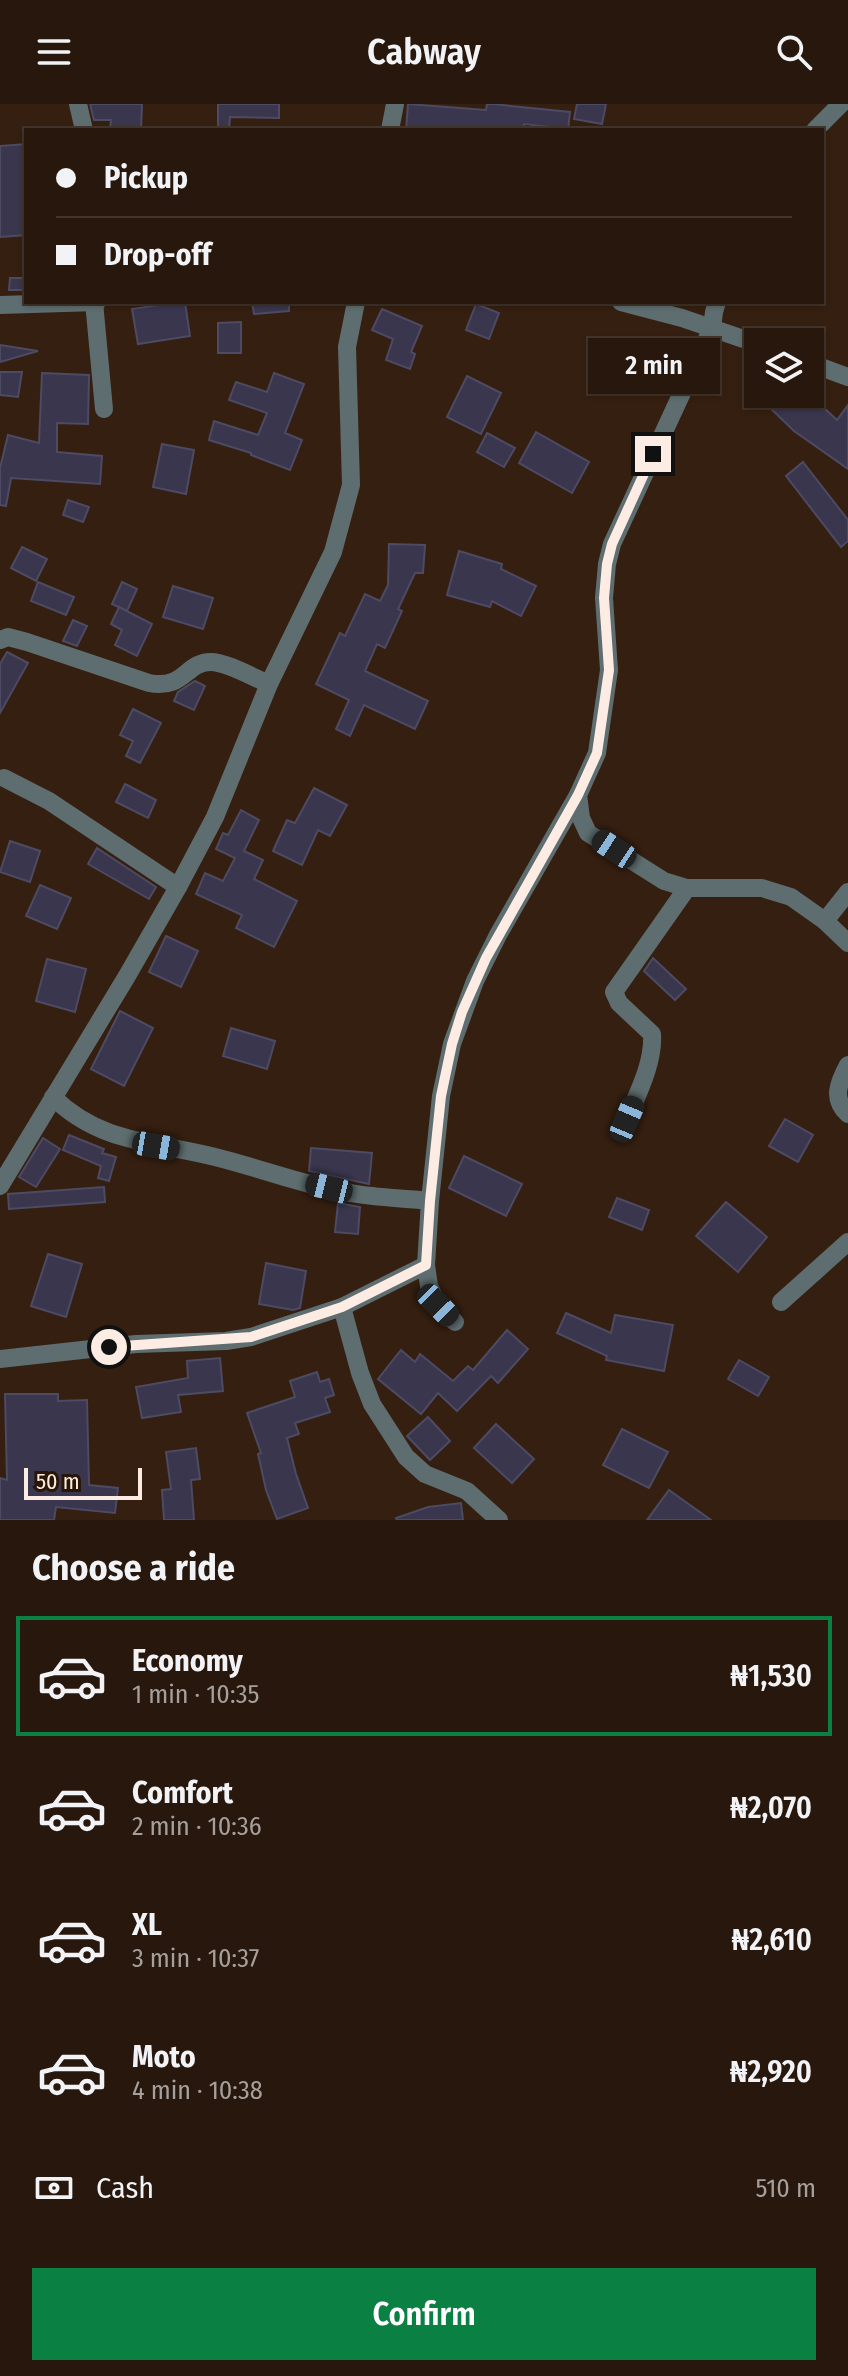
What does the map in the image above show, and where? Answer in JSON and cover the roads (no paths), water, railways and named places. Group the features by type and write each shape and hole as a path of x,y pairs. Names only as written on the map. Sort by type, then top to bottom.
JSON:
{"street":[{"path":"78,104 84,128"},
{"path":"390,128 395,104"},
{"path":"817,128 841,104"},
{"path":"0,305 32,304"},
{"path":"95,304 104,409"},
{"path":"0,1186 127,976 215,817 269,684 333,552 351,485 347,347 356,304"},
{"path":"628,304 744,339"},
{"path":"455,1322 438,1305 429,1286 426,1265 441,1096 452,1044 462,1012 498,935 578,795 597,753 608,689 609,654 604,598 612,544 712,328 716,304"},
{"path":"824,368 848,377"},
{"path":"0,640 8,637 27,642 164,686 207,661 218,662 269,684"},
{"path":"4,778 49,801 178,887"},
{"path":"578,795 581,818 588,833 664,881 687,888 762,888 791,897 825,921 848,943"},
{"path":"627,1119 653,1045 652,1034 619,1003 614,992 687,888"},
{"path":"825,921 848,892"},
{"path":"848,1065 839,1081 837,1096 841,1108 848,1114"},
{"path":"53,1097 84,1122 108,1133 226,1159 351,1193 430,1201"},
{"path":"781,1302 848,1242"},
{"path":"0,1359 136,1344 226,1341 251,1337 342,1307 426,1265"},
{"path":"342,1307 372,1404 406,1457 425,1474 467,1491 499,1520"}]}
